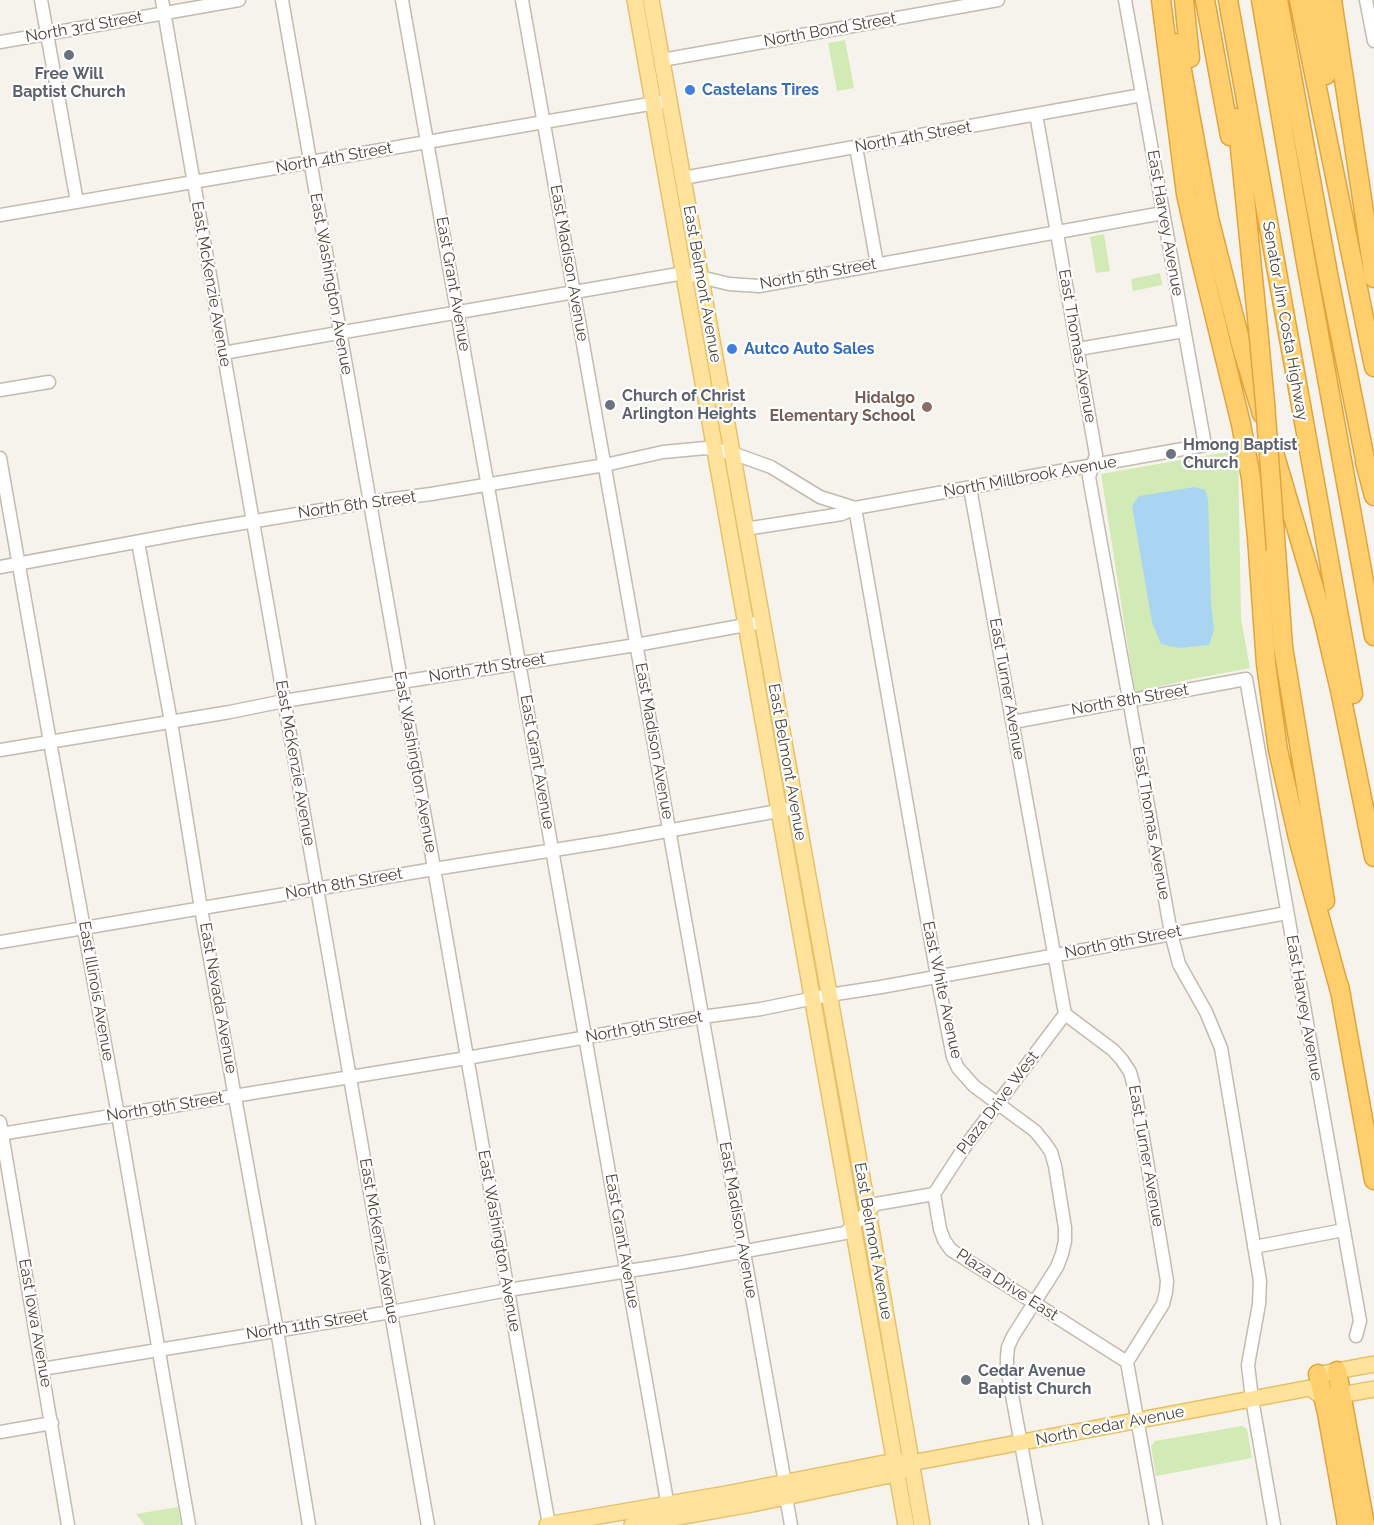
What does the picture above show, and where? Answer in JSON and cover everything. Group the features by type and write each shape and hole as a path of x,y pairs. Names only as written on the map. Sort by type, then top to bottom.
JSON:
{"highway":[{"path":"1161,0 1186,194 1237,405 1251,478 1266,664 1278,750 1300,849 1341,995"},
{"path":"1170,0 1209,218 1242,348 1323,618 1374,857"},
{"path":"1184,0 1203,152 1226,282"},
{"path":"1205,0 1250,247"},
{"path":"1227,0 1266,413 1283,647 1374,1180"},
{"name":"Senator Jim Costa Highway","path":"1227,0 1342,631 1374,820"},
{"name":"Senator Jim Costa Highway","path":"1261,0 1374,636"},
{"path":"1278,0 1329,279 1368,474"},
{"path":"1299,0 1374,367"},
{"path":"1315,0 1344,216"},
{"path":"1332,0 1374,278"},
{"path":"1297,202 1374,496"},
{"path":"1337,1371 1323,1389 1347,1525"},
{"path":"1323,1389 1365,1525"}],"main road":[{"path":"636,0 646,22 654,57 662,60"},
{"name":"East Belmont Avenue","path":"636,0 661,102 683,178 702,278 745,529 754,623"},
{"name":"East Belmont Avenue","path":"651,0 662,60 661,102 684,273 715,448 754,623 821,996 868,1211 922,1525"},
{"name":"East Belmont Avenue","path":"821,996 853,1226 906,1525"},
{"path":"1337,1371 1374,1364"},
{"name":"North Cedar Avenue","path":"632,1525 911,1463 1252,1399 1323,1389 1374,1389"},
{"name":"North Cedar Avenue","path":"548,1525 670,1516"}],"street":[{"path":"41,0 77,202"},
{"name":"East McKenzie Avenue","path":"162,0 428,1525"},
{"name":"North 3rd Street","path":"0,42 240,0"},
{"name":"East Washington Avenue","path":"282,0 548,1525"},
{"name":"East Grant Avenue","path":"402,0 670,1516"},
{"name":"East Madison Avenue","path":"522,0 791,1525"},
{"name":"North Bond Street","path":"662,60 970,2 998,0"},
{"name":"East Harvey Avenue","path":"1125,0 1205,445"},
{"path":"1366,0 1374,41"},
{"name":"North 4th Street","path":"683,178 1142,95"},
{"name":"North 4th Street","path":"0,215 661,102"},
{"name":"East Thomas Avenue","path":"1036,114 1096,455 1089,477 1171,933 1179,964 1206,1012 1221,1048 1260,1281 1259,1304 1248,1365 1274,1525"},
{"path":"856,147 876,264"},
{"name":"North 5th Street","path":"224,353 684,273 729,284 759,286 1163,213"},
{"path":"1078,349 1184,331"},
{"path":"0,390 49,382"},
{"name":"North Millbrook Avenue","path":"745,529 842,514 855,508 1205,445"},
{"name":"North Millbrook Avenue","path":"715,448 771,467 820,497 855,508"},
{"name":"North 6th Street","path":"0,567 253,521 605,465 663,452 715,448"},
{"name":"East Illinois Avenue","path":"0,458 189,1525"},
{"name":"East Turner Avenue","path":"970,488 1065,1014 1113,1050 1130,1072 1135,1090 1167,1281 1163,1304 1127,1362"},
{"name":"East White Avenue","path":"855,508 950,1046 958,1068 974,1086 1035,1131 1051,1152 1055,1166 1065,1227 1062,1254 1057,1267 1013,1336 1007,1357 1007,1368 1036,1525"},
{"name":"East Nevada Avenue","path":"138,542 277,1330 309,1525"},
{"name":"North 7th Street","path":"0,750 284,701 636,645 754,623"},
{"name":"East Harvey Avenue","path":"1246,679 1360,1321 1356,1336"},
{"name":"North 8th Street","path":"1013,722 1246,679"},
{"name":"North 8th Street","path":"0,942 787,810"},
{"name":"North 9th Street","path":"1,1130 118,1115 702,1017 762,1009 821,996 1287,912"},
{"name":"Plaza Drive West","path":"934,1194 964,1148 1065,1014"},
{"name":"East Iowa Avenue","path":"1,1130 68,1525"},
{"path":"853,1226 876,1204 934,1194"},
{"name":"Plaza Drive East","path":"934,1194 940,1229 951,1250 1127,1362"},
{"name":"North 11th Street","path":"42,1369 744,1251 845,1233 853,1226"},
{"path":"1254,1247 1344,1230"},
{"path":"1127,1362 1156,1525"},
{"path":"0,1432 52,1423"}],"green space":[{"path":"845,40 854,88 837,91 828,43"},
{"path":"1104,234 1110,271 1096,273 1090,237"},
{"path":"1160,273 1162,285 1133,291 1131,279"},
{"path":"1238,450 1241,619 1250,668 1135,693 1101,474"},
{"path":"1242,1426 1247,1429 1252,1458 1156,1476 1151,1446 1155,1441"},
{"path":"178,1507 181,1525 145,1525 136,1514"}],"water":[{"path":"1195,487 1205,490 1208,499 1211,604 1214,630 1209,645 1179,648 1161,644 1152,622 1132,506 1139,496"}],"place":[{"name":"Free Will Baptist Church","path":"69,55"},
{"name":"Castelans Tires","path":"690,90"},
{"name":"Autco Auto Sales","path":"732,349"},
{"name":"Church of Christ Arlington Heights","path":"610,405"},
{"name":"Hidalgo Elementary School","path":"927,407"},
{"name":"Hmong Baptist Church","path":"1171,454"},
{"name":"Cedar Avenue Baptist Church","path":"966,1380"}]}
